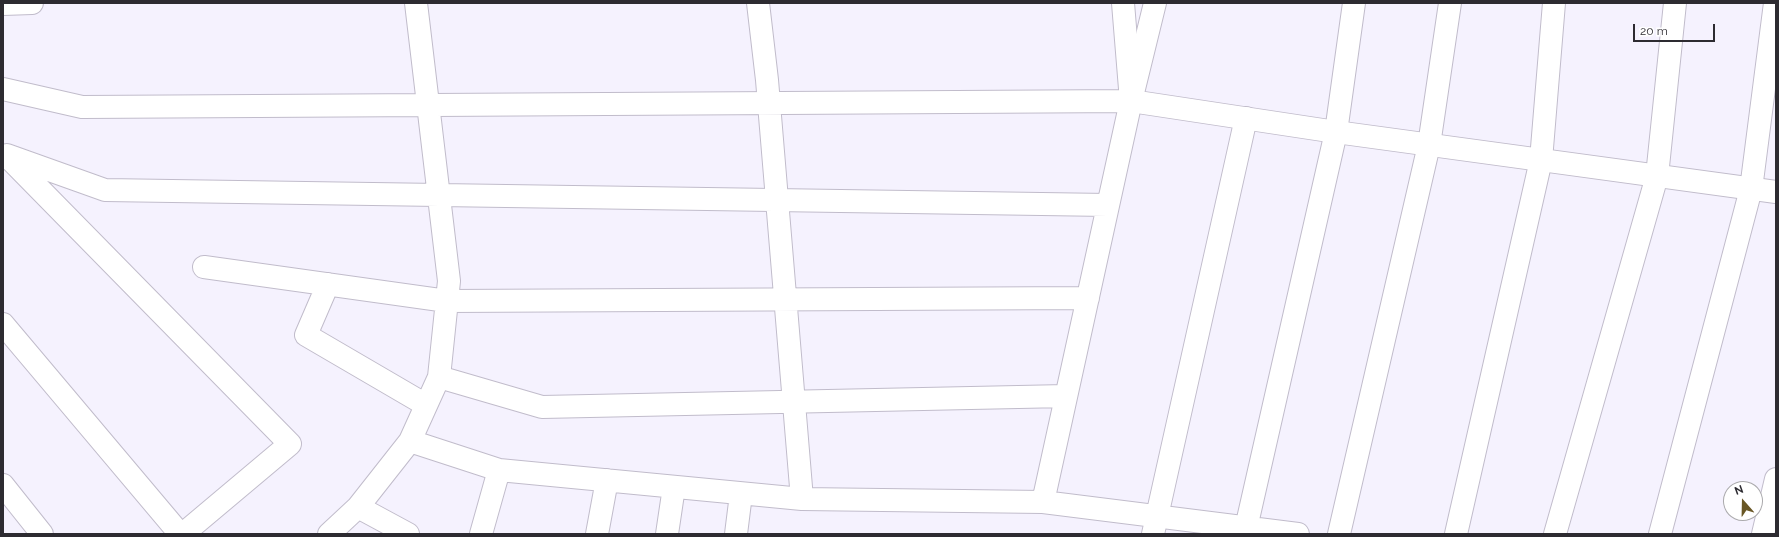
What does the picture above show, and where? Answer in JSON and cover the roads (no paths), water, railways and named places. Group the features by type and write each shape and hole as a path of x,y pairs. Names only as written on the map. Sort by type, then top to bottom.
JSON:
{"street":[{"path":"3,4 32,3"},
{"path":"331,533 358,507 410,441 439,376 449,281 416,3"},
{"path":"758,3 769,103 802,499"},
{"path":"1123,3 1131,101"},
{"path":"1043,502 1154,3"},
{"path":"1246,528 1336,132 1354,3"},
{"path":"1339,534 1429,145 1450,3"},
{"path":"1456,534 1541,160 1554,3"},
{"path":"1555,534 1657,176 1675,3"},
{"path":"1660,534 1751,189 1775,3"},
{"path":"3,89 82,107 1131,101 1336,132 1776,192"},
{"path":"1155,525 1246,118"},
{"path":"5,157 105,190 1108,205"},
{"path":"3,324 181,534 290,444 5,157"},
{"path":"204,267 447,301 1088,298"},
{"path":"328,284 306,336 426,406"},
{"path":"439,376 542,407 1066,396"},
{"path":"410,441 499,470 802,499 1043,502 1155,525 1212,529 1246,528 1298,534"},
{"path":"481,534 499,470"},
{"path":"1763,534 1776,479"},
{"path":"597,534 607,480"},
{"path":"3,485 36,532"},
{"path":"667,534 674,487"},
{"path":"736,534 741,494"},
{"path":"358,507 408,534"}]}
